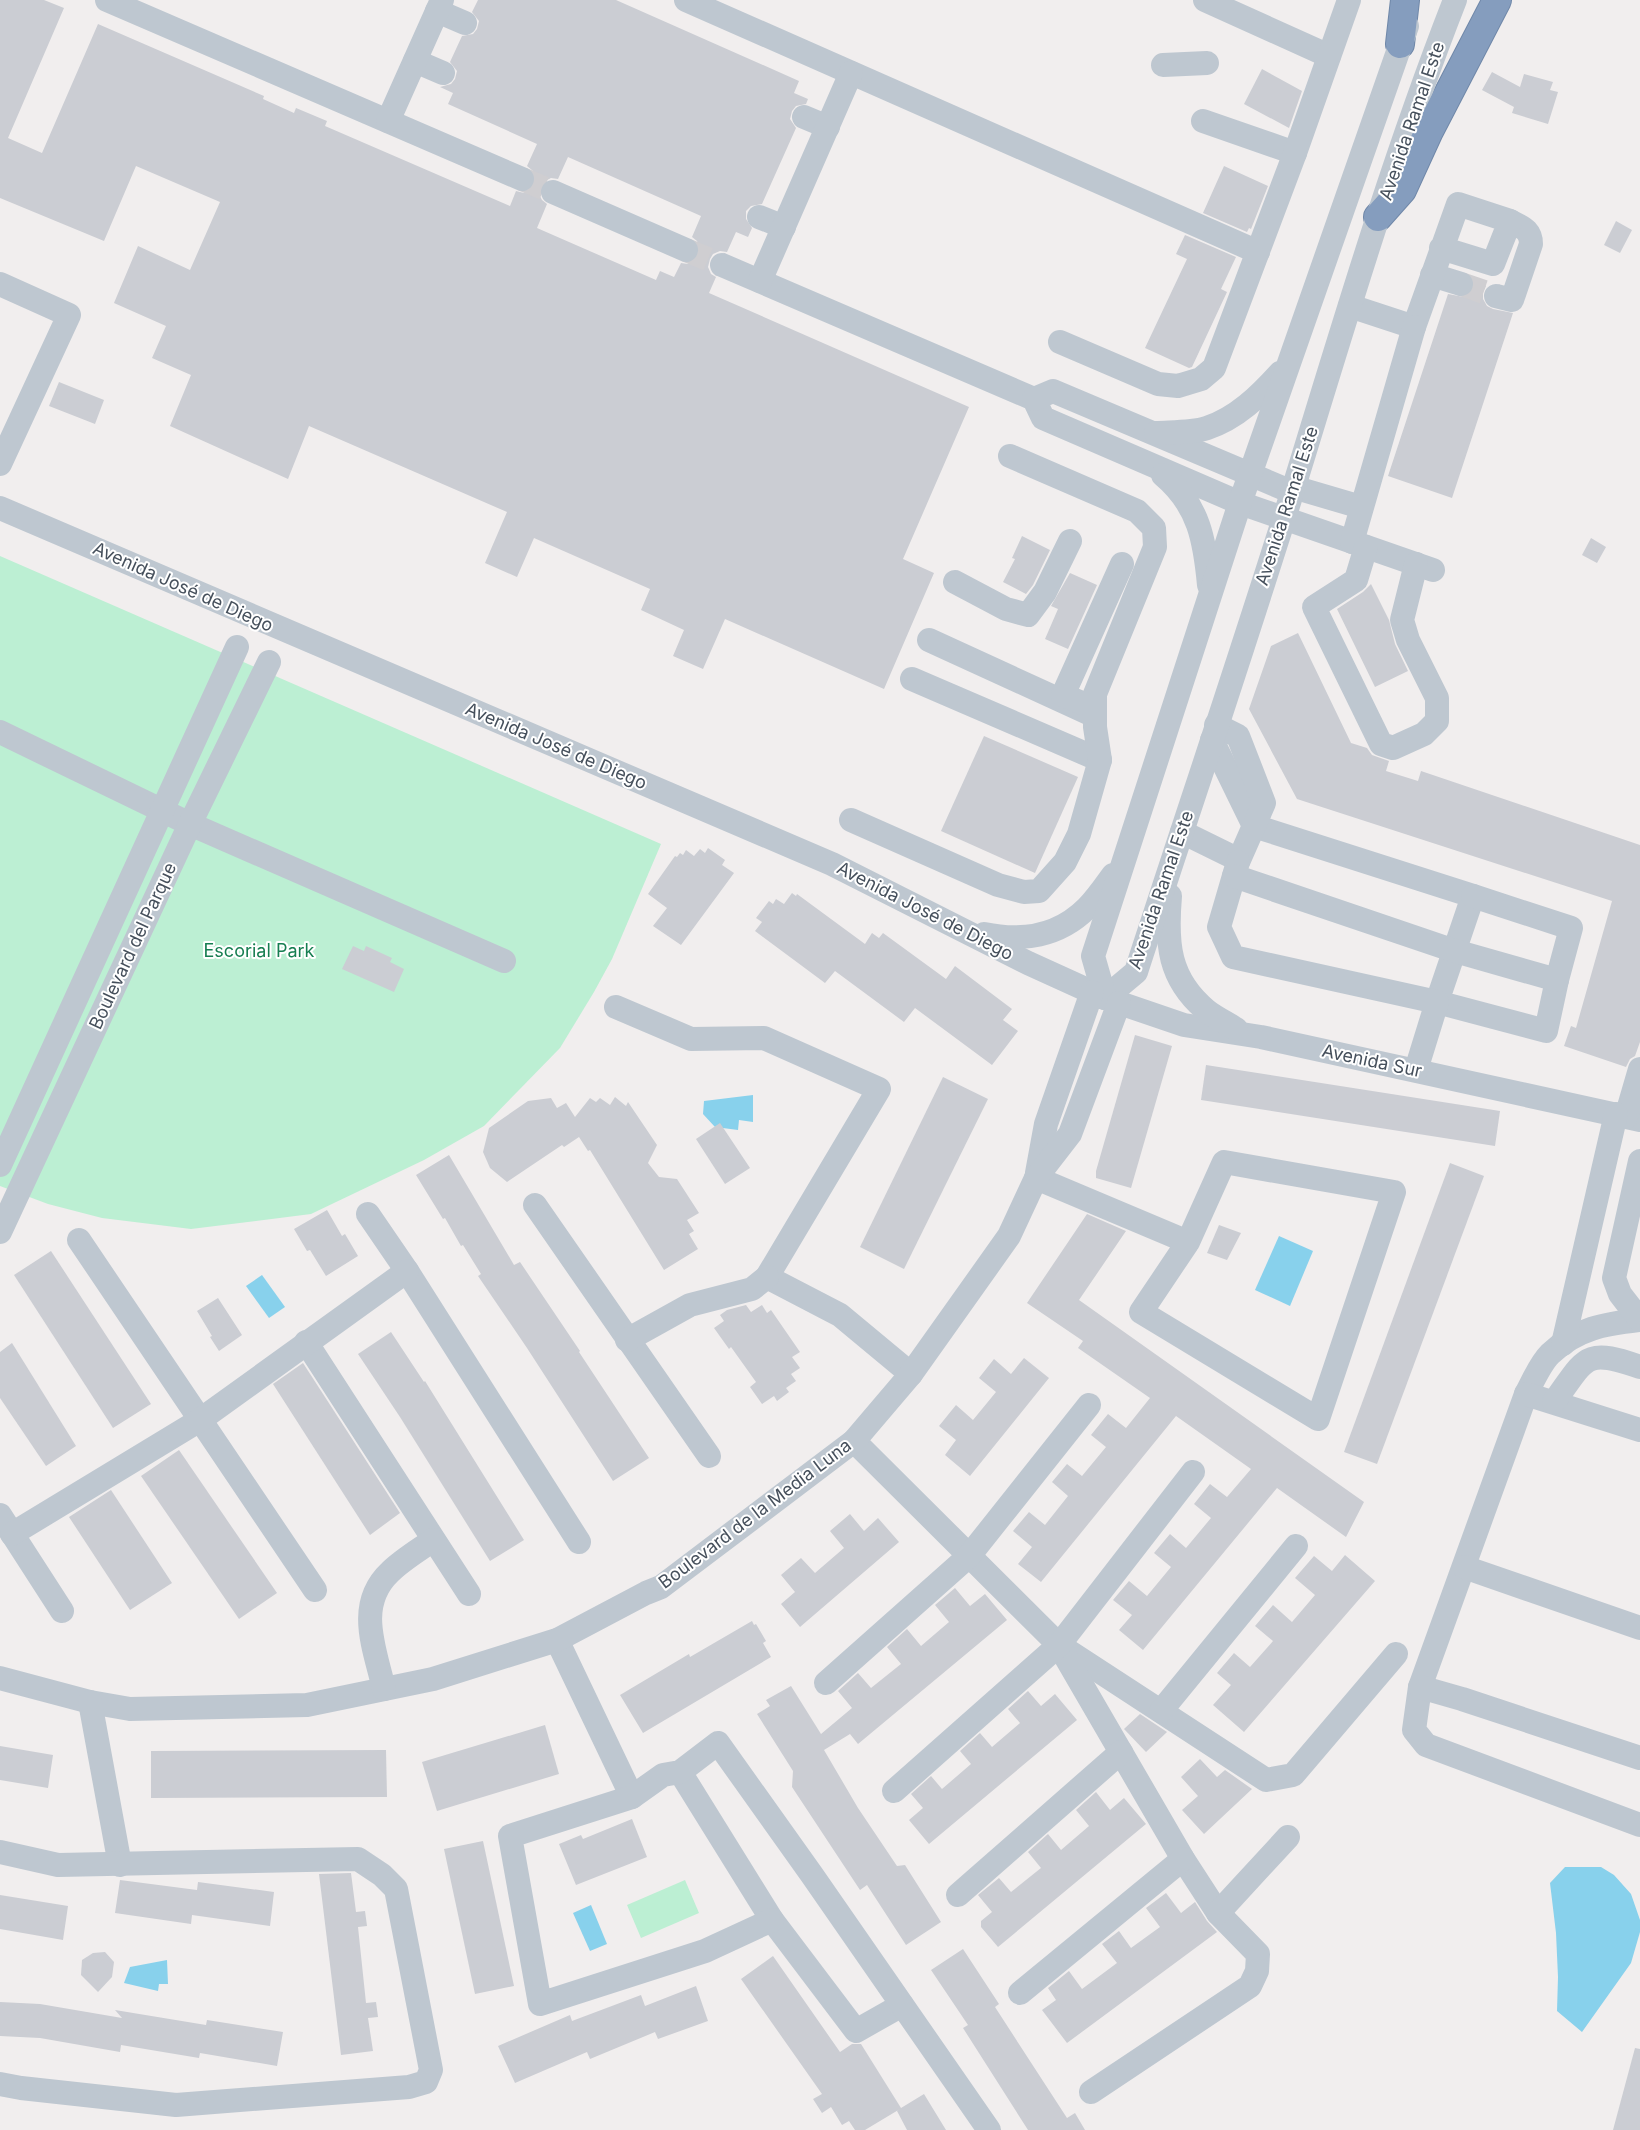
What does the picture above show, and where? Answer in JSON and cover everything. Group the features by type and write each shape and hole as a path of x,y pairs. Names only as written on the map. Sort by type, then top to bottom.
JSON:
{"highway":[{"path":"1400,44 1405,0"},
{"path":"1378,217 1402,190 1429,130 1497,0"}],"street":[{"path":"107,0 522,178"},
{"path":"686,0 1258,252"},
{"path":"1205,0 1329,56"},
{"path":"1060,342 1158,384 1178,386 1201,379 1214,368 1295,153 1349,0"},
{"name":"Avenida Ramal Este","path":"1416,0 1240,503 1093,956 1106,998 1136,972 1284,518 1378,217 1434,54 1455,0"},
{"path":"388,121 440,5 465,23"},
{"path":"415,61 443,73"},
{"path":"1163,65 1207,63"},
{"path":"760,281 851,73"},
{"path":"804,117 828,127"},
{"path":"1203,121 1295,153"},
{"path":"553,192 686,250"},
{"path":"722,265 1034,399 1043,418 1240,503 1284,518 1359,544 1425,567 1402,620 1408,640 1437,698 1437,720 1424,734 1393,748 1382,744 1314,607 1356,580 1359,544 1361,507 1414,327 1458,204 1527,229 1531,237 1531,244 1512,300 1496,296"},
{"path":"760,217 784,228"},
{"path":"1441,248 1493,264 1510,222"},
{"path":"1432,275 1461,284"},
{"path":"0,284 69,314 0,464"},
{"path":"1350,306 1414,327"},
{"path":"1154,434 1205,429 1236,414 1259,396 1288,364"},
{"path":"1034,399 1053,391 1250,475 1292,490 1361,507"},
{"path":"851,820 998,885 1024,892 1039,891 1065,862 1079,834 1100,760 1095,694 1155,547 1154,528 1137,511 1010,456"},
{"path":"1150,464 1177,487 1190,507 1202,533 1210,594"},
{"name":"Avenida José de Diego","path":"0,508 832,864 1106,998"},
{"path":"955,582 1006,609 1028,615 1045,592 1070,542"},
{"path":"1095,712 1063,695 1122,564"},
{"path":"929,640 1095,712"},
{"name":"Boulevard del Parque","path":"0,1165 161,809 237,648"},
{"name":"Boulevard del Parque","path":"0,1232 190,824 269,662"},
{"path":"912,679 1100,760"},
{"path":"0,732 190,824 504,961"},
{"path":"1214,733 1254,826 1236,868 1219,927 1233,957 1437,1002 1546,1031 1556,980 1571,928 1254,826"},
{"path":"1182,832 1236,868 1455,951 1556,980"},
{"path":"1173,858 1168,924 1171,959 1182,985 1207,1011 1246,1035"},
{"path":"960,928 1002,938 1027,938 1048,933 1071,922 1088,907 1124,862"},
{"path":"1416,1070 1473,896"},
{"name":"Avenida Sur","path":"1106,998 1184,1025 1246,1035 1416,1070 1627,1117"},
{"name":"Boulevard de la Media Luna","path":"0,1678 90,1702 130,1709 307,1705 432,1680 557,1640 646,1593 662,1587 854,1441 912,1374 1009,1236 1036,1178 1046,1124 1106,998"},
{"path":"616,1007 691,1039 764,1038 879,1089 767,1277 752,1289 690,1305 627,1340"},
{"path":"1562,1344 1597,1199 1627,1117 1640,1069"},
{"path":"1640,1161 1614,1278 1620,1294 1640,1320"},
{"path":"1224,1162 1394,1192 1318,1419 1141,1312 1188,1242 1224,1162"},
{"path":"1036,1178 1188,1242"},
{"path":"1597,1199 1630,1208"},
{"path":"536,1206 709,1456"},
{"path":"368,1214 407,1271 579,1542"},
{"path":"79,1240 315,1590"},
{"path":"62,1611 6,1525 200,1420 407,1271"},
{"path":"767,1277 840,1315 912,1374"},
{"path":"1640,1320 1606,1324 1584,1330 1562,1344 1550,1354 1526,1394 1420,1687 1414,1730 1426,1745 1640,1825"},
{"path":"306,1342 469,1594"},
{"path":"1554,1402 1585,1361 1601,1356 1640,1367"},
{"path":"1526,1394 1640,1430"},
{"path":"826,1683 969,1556 1088,1405"},
{"path":"854,1441 1059,1645 1266,1780 1293,1775 1396,1654"},
{"path":"894,1791 1059,1645 1193,1472"},
{"path":"384,1689 368,1620 372,1595 389,1573 433,1540"},
{"path":"1160,1711 1296,1546"},
{"path":"1464,1568 1640,1628"},
{"path":"557,1640 632,1797"},
{"path":"1059,1645 1183,1859 1218,1913 1258,1954 1257,1971 1250,1986 1091,2092"},
{"path":"1420,1687 1640,1758"},
{"path":"90,1702 120,1865"},
{"path":"772,1920 705,1951 540,2004 510,1836 632,1797 663,1775 680,1772 718,1743 989,2130"},
{"path":"958,1895 1121,1752"},
{"path":"680,1772 772,1920 856,2031 902,2005"},
{"path":"1218,1913 1288,1837"},
{"path":"0,1852 58,1866 358,1859 382,1875 396,1889 431,2070 426,2082 409,2087 176,2105 0,2084"},
{"path":"1020,1993 1183,1859"}],"green space":[{"name":"Escorial Park","path":"0,556 661,844 612,959 560,1048 484,1126 424,1160 311,1214 191,1229 102,1218 48,1204 0,1186"},
{"path":"685,1880 699,1913 641,1938 627,1905"}],"water":[{"path":"753,1095 753,1122 739,1120 738,1130 715,1127 703,1114 704,1101"},
{"path":"1279,1236 1313,1251 1290,1306 1255,1290"},
{"path":"262,1275 285,1307 269,1318 246,1286"},
{"path":"1565,1867 1601,1867 1614,1875 1631,1894 1640,1920 1640,1932 1631,1963 1582,2032 1557,2011 1556,1933 1550,1883"},
{"path":"591,1905 607,1944 590,1951 573,1913"},
{"path":"167,1960 168,1984 159,1984 158,1991 124,1983 130,1967"}],"building":[{"path":"0,0 44,0 64,8 8,138 42,153 98,24 264,96 263,99 294,113 296,108 327,121 325,126 510,206 516,191 524,193 531,190 535,184 536,177 527,166 537,144 448,104 453,93 440,87 451,84 455,79 457,71 450,62 462,36 473,34 477,29 479,21 472,12 478,0 616,0 799,81 794,93 808,99 806,104 796,106 792,111 790,119 796,128 762,204 751,206 746,211 746,219 752,228 748,237 736,232 727,252 720,251 713,254 710,259 708,267 711,274 716,277 709,293 969,407 903,559 934,573 884,689 725,619 703,669 673,656 684,630 641,610 650,589 534,538 517,577 485,563 507,512 309,426 288,479 170,426 191,375 152,358 166,326 114,303 138,246 190,270 220,202 136,166 104,241 0,198","holes":["568,157 701,216 692,237 697,241 700,248 695,261 688,264 681,263 674,277 660,271 656,280 537,228 547,204 539,194 540,187 551,178 558,179"]},
{"path":"1262,69 1302,91 1289,128 1244,104"},
{"path":"1492,72 1520,87 1524,74 1553,82 1550,90 1558,92 1548,124 1512,113 1514,107 1482,90"},
{"path":"1224,166 1268,186 1251,229 1249,228 1247,232 1203,213"},
{"path":"1616,221 1632,230 1620,253 1604,245"},
{"path":"1185,235 1236,257 1221,289 1227,292 1192,367 1189,368 1145,348 1187,259 1176,254"},
{"path":"1474,282 1486,286 1483,292 1483,299 1487,306 1513,313 1452,498 1388,476 1448,294 1464,297 1471,294"},
{"path":"59,382 104,400 95,424 49,406"},
{"path":"1022,536 1050,550 1033,585 1026,594 1003,582 1015,559 1012,558"},
{"path":"1591,538 1606,547 1597,563 1582,555"},
{"path":"1070,573 1097,585 1068,649 1045,639 1058,609 1051,606"},
{"path":"1371,584 1389,620 1395,644 1408,671 1375,687 1337,609 1363,592"},
{"path":"1298,633 1351,743 1367,748 1372,755 1389,761 1386,771 1418,781 1421,771 1640,845 1640,1042 1635,1056 1630,1059 1626,1067 1564,1046 1571,1026 1576,1028 1612,901 1297,799 1249,709 1271,646"},
{"path":"984,736 1078,777 1035,873 941,831"},
{"path":"708,848 725,860 722,865 734,873 681,945 653,926 667,908 648,894 675,856 677,857 680,853 683,855 686,850 694,856 700,849 705,853"},
{"path":"792,893 796,896 797,894 865,944 872,933 879,938 883,933 946,979 955,966 1012,1009 1003,1020 1018,1031 992,1065 915,1008 904,1022 835,971 825,983 755,931 762,922 756,918 769,901 773,904 776,899 784,904"},
{"path":"353,946 364,951 366,946 392,958 390,962 404,969 394,992 342,969"},
{"path":"1135,1035 1172,1046 1131,1188 1096,1178 1096,1171"},
{"path":"1206,1065 1500,1111 1495,1146 1201,1100"},
{"path":"943,1077 988,1099 904,1269 860,1247"},
{"path":"615,1097 626,1106 628,1102 657,1145 648,1163 659,1177 677,1179 699,1213 687,1220 694,1231 689,1234 698,1249 664,1270 590,1150 588,1151 579,1137 564,1147 562,1145 507,1182 490,1168 483,1152 489,1128 528,1101 551,1098 557,1108 566,1103 575,1117 590,1098 596,1102 600,1098 610,1105"},
{"path":"720,1123 750,1168 725,1184 696,1139"},
{"path":"449,1155 514,1265 520,1262 649,1458 613,1481 478,1276 481,1274 463,1245 461,1246 445,1218 443,1219 416,1175"},
{"path":"1450,1163 1484,1176 1377,1464 1344,1452"},
{"path":"327,1210 342,1236 345,1234 358,1256 326,1276 310,1250 307,1251 294,1229"},
{"path":"1087,1214 1126,1231 1079,1300 1364,1502 1346,1537 1277,1488 1143,1650 1119,1630 1132,1615 1113,1600 1129,1581 1147,1596 1171,1567 1154,1553 1170,1534 1186,1548 1211,1518 1194,1504 1210,1484 1227,1497 1251,1469 1176,1416 1041,1582 1018,1564 1032,1547 1013,1531 1029,1512 1045,1525 1068,1496 1052,1482 1067,1464 1082,1476 1106,1447 1091,1435 1108,1414 1126,1428 1150,1398 1078,1348 1083,1341 1027,1303"},
{"path":"1219,1225 1241,1233 1227,1260 1207,1253"},
{"path":"51,1251 151,1404 113,1428 14,1275"},
{"path":"218,1298 242,1335 219,1351 197,1311"},
{"path":"746,1305 751,1312 762,1305 767,1313 771,1310 800,1352 792,1357 800,1368 791,1374 796,1381 786,1388 789,1392 777,1401 774,1396 762,1404 750,1387 756,1382 731,1347 729,1349 714,1328 724,1321 720,1315 727,1310"},
{"path":"391,1332 425,1381 524,1540 490,1561 400,1417 358,1354"},
{"path":"12,1343 76,1446 46,1466 0,1398 0,1352"},
{"path":"1024,1358 1049,1378 970,1476 945,1455 956,1440 939,1426 956,1405 973,1420 996,1392 979,1378 994,1359 1011,1374"},
{"path":"303,1363 400,1513 370,1535 273,1384"},
{"path":"179,1450 277,1593 239,1619 141,1476"},
{"path":"111,1490 172,1583 130,1610 69,1517"},
{"path":"850,1514 864,1531 878,1518 899,1542 800,1627 781,1604 795,1592 781,1575 801,1558 815,1573 844,1548 830,1531"},
{"path":"1345,1555 1375,1581 1244,1732 1213,1705 1231,1685 1217,1673 1234,1653 1250,1667 1273,1641 1255,1626 1273,1605 1292,1622 1315,1595 1295,1578 1314,1556 1332,1571"},
{"path":"955,1588 970,1606 985,1594 1007,1620 858,1744 850,1734 824,1750 858,1808 897,1866 905,1865 941,1922 906,1945 867,1885 860,1890 792,1787 793,1771 757,1714 770,1706 766,1700 791,1686 821,1734 852,1708 838,1691 858,1673 871,1688 901,1664 887,1647 907,1629 921,1646 949,1622 935,1605"},
{"path":"752,1621 754,1625 756,1624 766,1641 763,1643 771,1657 643,1733 620,1695 689,1654 690,1657"},
{"path":"1028,1691 1041,1706 1055,1694 1077,1720 929,1844 909,1820 923,1808 911,1794 931,1776 942,1789 971,1764 960,1751 980,1733 992,1747 1020,1723 1008,1709"},
{"path":"1140,1714 1167,1732 1146,1752 1124,1729"},
{"path":"545,1725 559,1774 437,1811 422,1762"},
{"path":"0,1746 53,1755 48,1788 0,1780"},
{"path":"386,1750 387,1797 151,1798 151,1751"},
{"path":"1200,1759 1217,1777 1225,1770 1252,1789 1204,1834 1182,1810 1198,1796 1181,1777"},
{"path":"1096,1792 1110,1810 1124,1798 1146,1824 998,1947 981,1927 981,1921 992,1912 978,1895 999,1878 1011,1892 1041,1868 1028,1852 1048,1834 1061,1850 1089,1826 1076,1810"},
{"path":"632,1819 647,1857 576,1885 559,1844 581,1835 583,1839"},
{"path":"483,1841 514,1986 475,1994 444,1849"},
{"path":"351,1873 356,1912 365,1911 367,1926 358,1927 366,2003 376,2002 378,2017 368,2018 373,2051 341,2055 319,1874"},
{"path":"120,1880 197,1890 198,1882 274,1892 270,1926 192,1915 191,1924 115,1913"},
{"path":"1166,1893 1181,1913 1195,1902 1207,1921 1217,1932 1067,2043 1042,2010 1056,2000 1048,1988 1069,1971 1082,1989 1117,1963 1102,1944 1119,1931 1131,1948 1160,1927 1146,1908"},
{"path":"0,1895 68,1906 63,1940 0,1929"},
{"path":"963,1949 999,2004 995,2007 1067,2118 1075,2113 1085,2130 1028,2130 963,2028 968,2025 931,1970"},
{"path":"105,1952 114,1962 112,1977 98,1992 81,1975 82,1960 93,1953"},
{"path":"773,1956 840,2052 852,2044 861,2044 901,2108 924,2094 946,2130 907,2130 897,2111 900,2109 865,2130 855,2130 849,2121 842,2125 831,2107 822,2113 813,2099 822,2094 741,1979"},
{"path":"696,1986 708,2021 658,2039 655,2032 590,2059 587,2052 515,2083 498,2046 570,2015 572,2021 641,1995 645,2006"},
{"path":"0,2002 40,2004 122,2018 115,2010 206,2025 207,2020 283,2032 277,2066 200,2053 199,2058 121,2045 120,2052 40,2038 0,2036"},
{"path":"1635,2048 1640,2049 1640,2130 1613,2130"}],"tunnel":[{"path":"522,179 553,192"},
{"path":"686,250 722,265"},
{"path":"1461,284 1496,296"}]}
